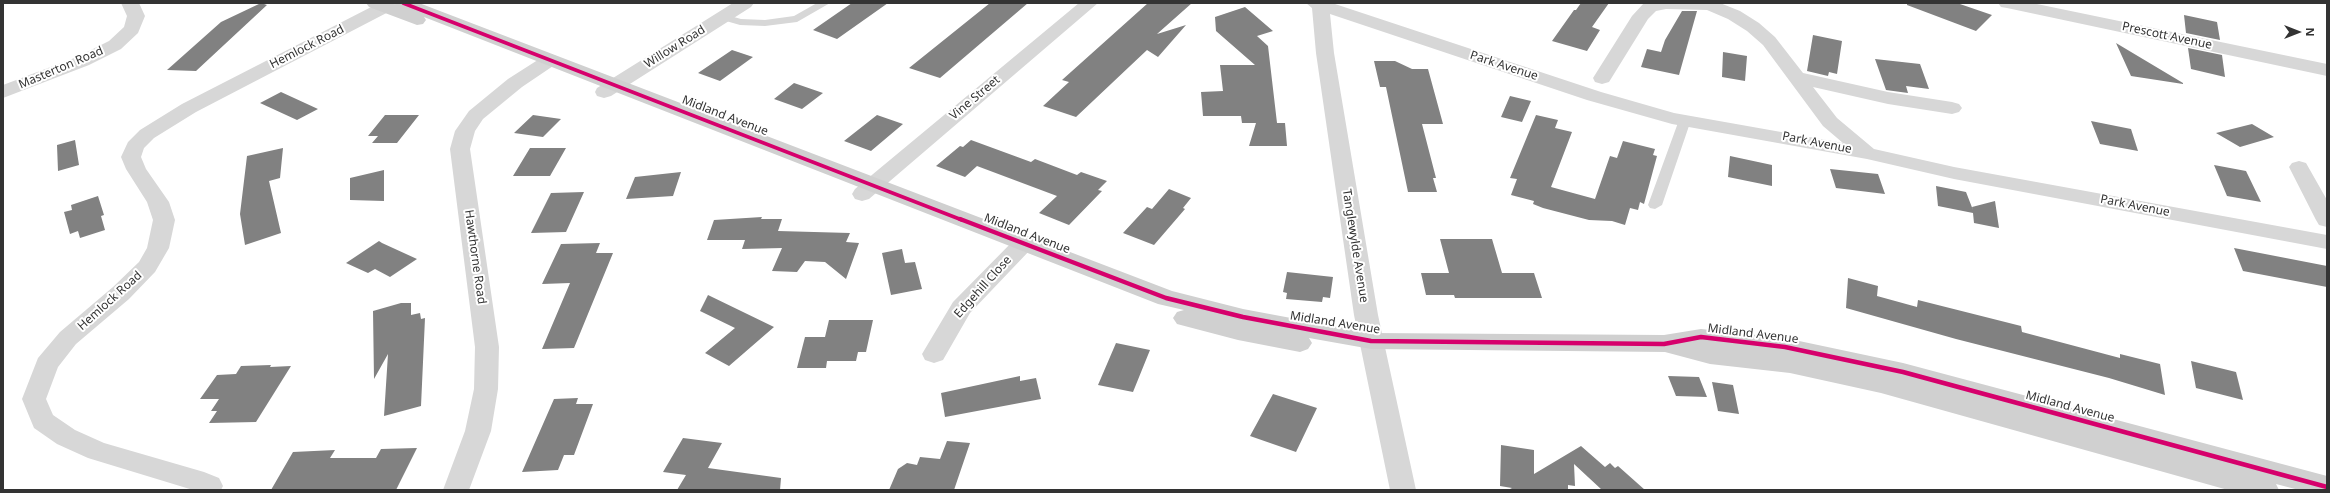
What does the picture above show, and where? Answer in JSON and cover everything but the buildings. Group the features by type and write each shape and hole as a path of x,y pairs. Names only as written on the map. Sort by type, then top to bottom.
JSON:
{"street":[{"name":"Masterton Road","path":"3,92 83,61 115,45 132,29 136,16 130,3"},
{"name":"Willow Road","path":"610,88 745,3"},
{"name":"Vine Street","path":"867,189 1089,3"},
{"name":"Prescott Avenue","path":"2007,3 2032,6 2327,70"},
{"name":"Midland Avenue","path":"389,4 610,88 867,189 1017,249 1154,309 1238,332 1323,347 1371,341 1664,344 1701,337 1785,347 1873,366 2327,488"},
{"name":"Hemlock Road","path":"208,490 210,486 196,479 97,451 66,437 43,421 34,399 47,364 68,338 121,294 147,267 158,248 163,232 164,220 158,202 136,169 131,157 135,146 160,124 389,4"},
{"name":"Park Avenue","path":"1319,4 1540,78 1685,120 1794,139 1962,174 2327,242"},
{"name":"Tanglewylde Avenue","path":"1319,4 1325,53 1371,341 1403,490"},
{"path":"1602,78 1641,16 1650,7 1666,4 1707,4 1753,27 1769,41 1830,122 1867,153"},
{"name":"Hawthorne Road","path":"456,490 478,431 486,389 487,347 460,149 465,131 476,115 515,82 544,64"},
{"path":"1540,78 1586,76 1602,78 1616,86 1625,95 1630,105"},
{"path":"1796,77 1888,98 1952,108"},
{"path":"1794,139 1820,131 1830,122"},
{"path":"2299,167 2327,220"},
{"name":"Edgehill Close","path":"934,354 961,308 1017,249"},
{"name":"Midland Avenue","path":"1664,344 1710,355 1790,364 1881,384 2266,490"}],"lane":[{"path":"723,17 740,22 765,23 797,19 825,3"},
{"path":"1655,205 1685,120"}],"cycle path":[{"path":"403,3 1166,298 1243,317 1371,341 1664,344 1701,337 1785,347 1903,372 2327,487"}]}
